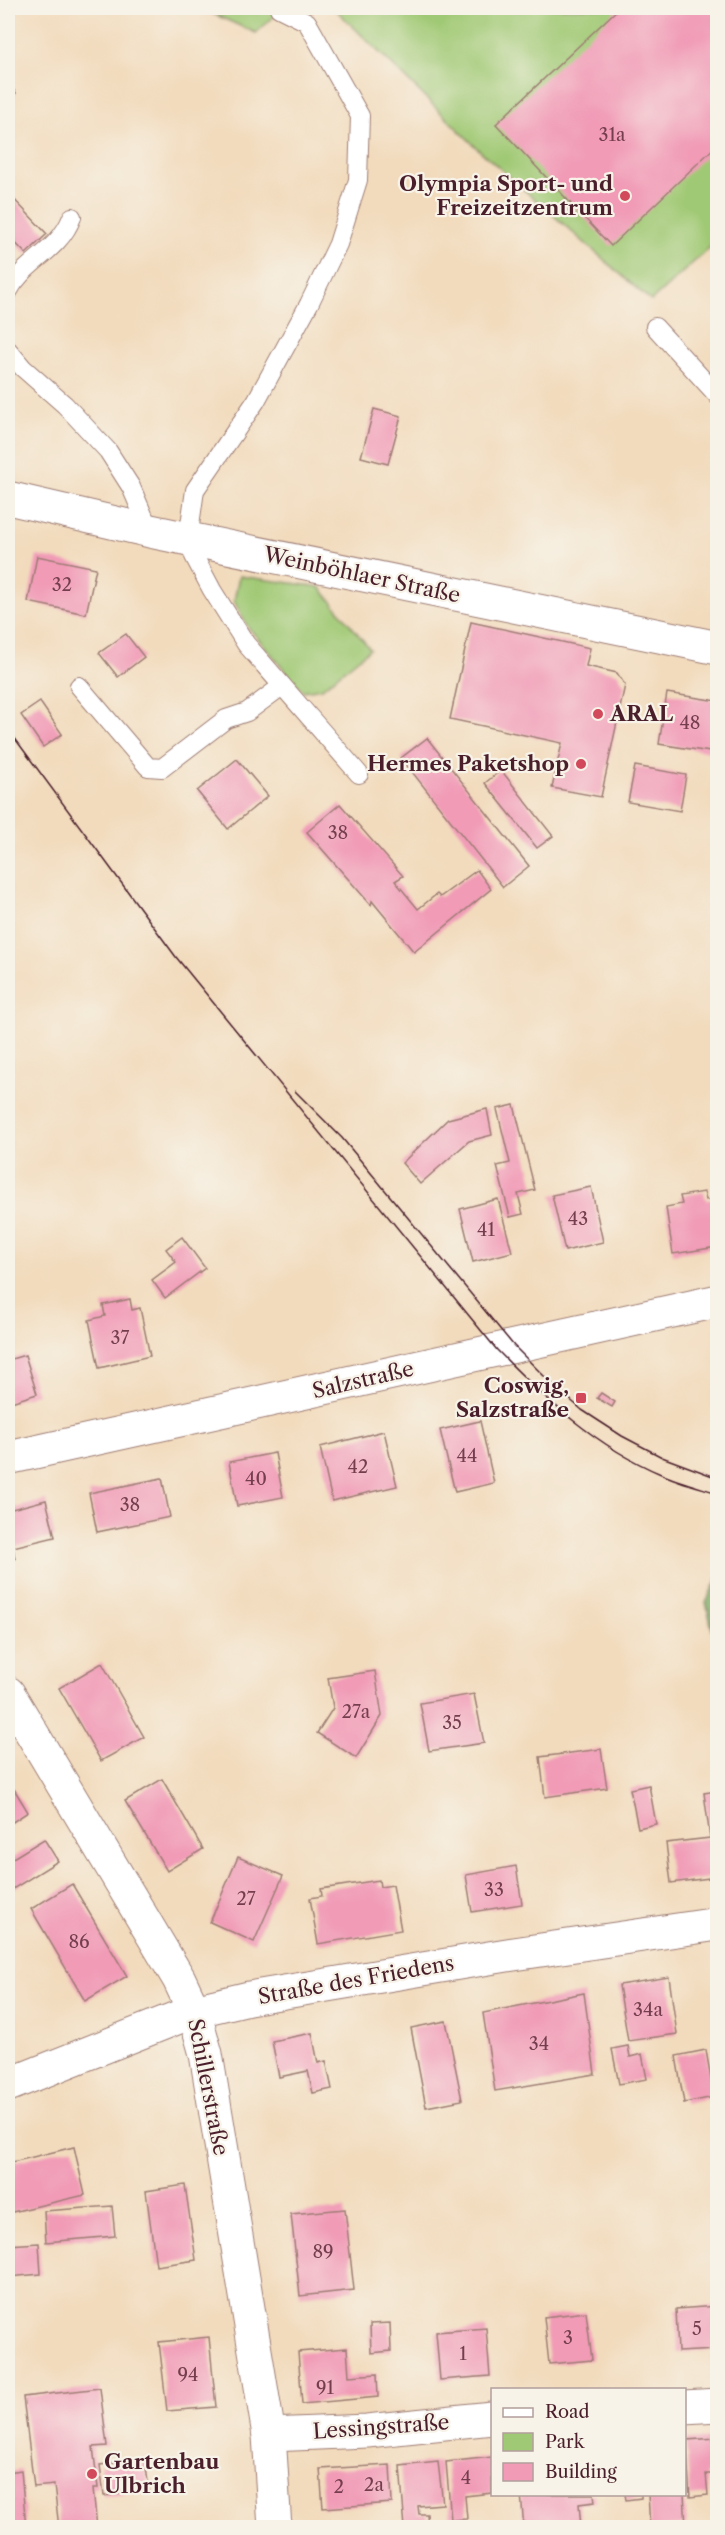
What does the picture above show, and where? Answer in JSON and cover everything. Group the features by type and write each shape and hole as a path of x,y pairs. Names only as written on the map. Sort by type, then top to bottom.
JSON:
{"street":[{"name":"Weinböhlaer Straße","path":"8,498 150,531 717,648"},
{"name":"Salzstraße","path":"8,1458 717,1301"},
{"name":"Schillerstraße","path":"8,1693 175,1972 194,2012 206,2054 269,2435 275,2528"},
{"name":"Straße des Friedens","path":"8,2085 194,2012 261,1996 717,1924"},
{"path":"686,2407 717,2405"},
{"name":"Lessingstraße","path":"269,2435 367,2431 491,2418"}],"lane":[{"path":"279,8 307,22 360,116 358,180 338,244 309,304 256,401 195,490 188,539 194,556 212,590 246,644 359,774"},
{"path":"8,292 19,276 57,244 67,231 72,217"},
{"path":"655,327 717,396"},
{"path":"8,350 23,368 65,405 108,451 131,487 150,531"},
{"path":"79,686 148,767 162,768 226,719 247,712 282,686"}],"green space":[{"path":"200,8 283,8 256,33"},
{"name":"Olympia Sport- und Freizeitzentrum","path":"334,8 717,8 717,241 651,301 480,151"},
{"path":"239,576 320,587 370,649 322,688 303,691 248,627 234,601"},
{"path":"717,1579 717,1650 706,1602"}],"building":[{"name":"Olympia Sport- und Freizeitzentrum","path":"619,8 717,8 717,145 611,246 496,124"},
{"path":"8,83 16,93 8,100"},
{"path":"8,193 47,234 26,254 8,235"},
{"path":"374,409 401,416 388,464 361,457"},
{"path":"37,556 96,568 86,614 28,602"},
{"path":"471,622 590,648 586,666 617,673 625,685 601,797 552,788 562,743 450,719"},
{"path":"126,634 144,657 118,677 99,653"},
{"path":"667,693 717,701 717,753 659,744"},
{"path":"40,702 62,734 43,747 21,715"},
{"path":"427,738 529,866 503,887 401,758"},
{"path":"237,759 268,796 228,829 197,791"},
{"path":"635,766 686,775 680,811 628,802"},
{"path":"501,770 553,836 537,848 485,783"},
{"path":"340,804 403,876 395,881 418,909 437,894 440,897 477,870 491,889 414,952 372,901 371,905 307,832"},
{"path":"514,1105 535,1190 518,1194 523,1214 510,1217 497,1166 510,1163 497,1109"},
{"path":"487,1109 492,1135 469,1141 420,1184 402,1163 448,1119"},
{"path":"591,1187 603,1242 565,1251 552,1195"},
{"path":"704,1192 706,1200 717,1199 717,1247 673,1254 666,1207 682,1204 680,1196"},
{"path":"498,1199 512,1252 473,1262 460,1209"},
{"path":"182,1237 205,1268 165,1298 152,1280 176,1262 166,1249"},
{"path":"130,1299 132,1310 140,1308 150,1356 99,1368 89,1320 105,1316 103,1305"},
{"path":"25,1355 37,1394 8,1403 8,1360"},
{"path":"601,1393 615,1402 612,1407 597,1398"},
{"path":"480,1421 494,1483 455,1492 440,1430"},
{"path":"384,1431 397,1486 332,1501 320,1447"},
{"path":"275,1453 283,1497 237,1506 229,1462"},
{"path":"162,1478 170,1517 97,1532 89,1493"},
{"path":"46,1500 55,1537 13,1547 15,1559 8,1561 8,1510"},
{"path":"102,1663 144,1737 101,1761 59,1688"},
{"path":"375,1671 382,1716 356,1758 317,1733 333,1708 328,1678"},
{"path":"474,1694 484,1743 429,1751 420,1703"},
{"path":"601,1749 607,1788 545,1797 540,1757"},
{"path":"162,1779 203,1849 167,1871 125,1801"},
{"path":"649,1785 656,1824 638,1828 630,1789"},
{"path":"14,1789 28,1812 8,1825 8,1793"},
{"path":"717,1791 717,1877 671,1883 666,1843 710,1838 704,1793"},
{"path":"44,1839 58,1861 8,1892 8,1861"},
{"path":"238,1857 283,1876 254,1942 210,1922"},
{"path":"516,1866 522,1904 472,1912 466,1875"},
{"path":"379,1880 380,1887 393,1885 401,1930 318,1944 310,1898 322,1896 321,1889"},
{"path":"72,1884 127,1976 85,2001 31,1909"},
{"path":"669,1977 677,2034 628,2041 619,1985"},
{"path":"584,1993 595,2074 495,2091 483,2013"},
{"path":"446,2021 462,2100 426,2107 411,2028"},
{"path":"312,2033 318,2063 326,2061 332,2089 313,2093 308,2071 279,2077 272,2041"},
{"path":"628,2046 630,2057 642,2054 647,2079 619,2084 612,2049"},
{"path":"706,2050 714,2097 684,2103 676,2056"},
{"path":"74,2147 85,2195 8,2213 8,2163"},
{"path":"185,2185 196,2260 156,2266 146,2191"},
{"path":"112,2206 115,2236 46,2242 44,2211"},
{"path":"345,2209 354,2290 300,2296 291,2214"},
{"path":"39,2243 41,2274 8,2277 8,2245"},
{"path":"717,2306 717,2350 678,2352 676,2309"},
{"path":"586,2312 592,2360 549,2364 544,2317"},
{"path":"390,2323 391,2351 371,2353 370,2324"},
{"path":"486,2328 490,2376 440,2380 436,2332"},
{"path":"209,2337 216,2407 167,2411 159,2342"},
{"path":"347,2348 349,2376 377,2374 378,2397 302,2404 298,2352"},
{"path":"100,2388 107,2446 93,2447 98,2488 93,2488 97,2528 59,2528 54,2485 34,2487 23,2397"},
{"path":"717,2438 717,2474 706,2474 708,2495 690,2497 686,2440"},
{"path":"491,2457 491,2493 465,2496 467,2519 451,2520 446,2462"},
{"path":"145,2459 149,2490 104,2496 100,2465"},
{"path":"438,2462 443,2504 418,2506 419,2514 427,2514 428,2527 405,2528 400,2466"},
{"path":"390,2465 392,2503 323,2508 320,2469"},
{"path":"21,2470 26,2528 8,2528 8,2472"},
{"path":"521,2496 594,2496 595,2502 579,2504 581,2528 524,2528"},
{"path":"625,2496 641,2496 641,2498 626,2500"},
{"path":"648,2496 684,2496 686,2525 650,2528"}],"tram line":[{"path":"8,729 176,957 497,1350 553,1404 615,1450 668,1477 718,1493"},
{"path":"295,1091 342,1138 514,1346 551,1383 582,1410 622,1436 662,1457 718,1478"}],"place":[{"name":"Olympia Sport- und Freizeitzentrum","path":"625,196"},
{"name":"ARAL","path":"598,714"},
{"name":"Hermes Paketshop","path":"581,764"},
{"name":"Coswig, Salzstraße","path":"581,1398"},
{"name":"Gartenbau Ulbrich","path":"92,2474"}]}
